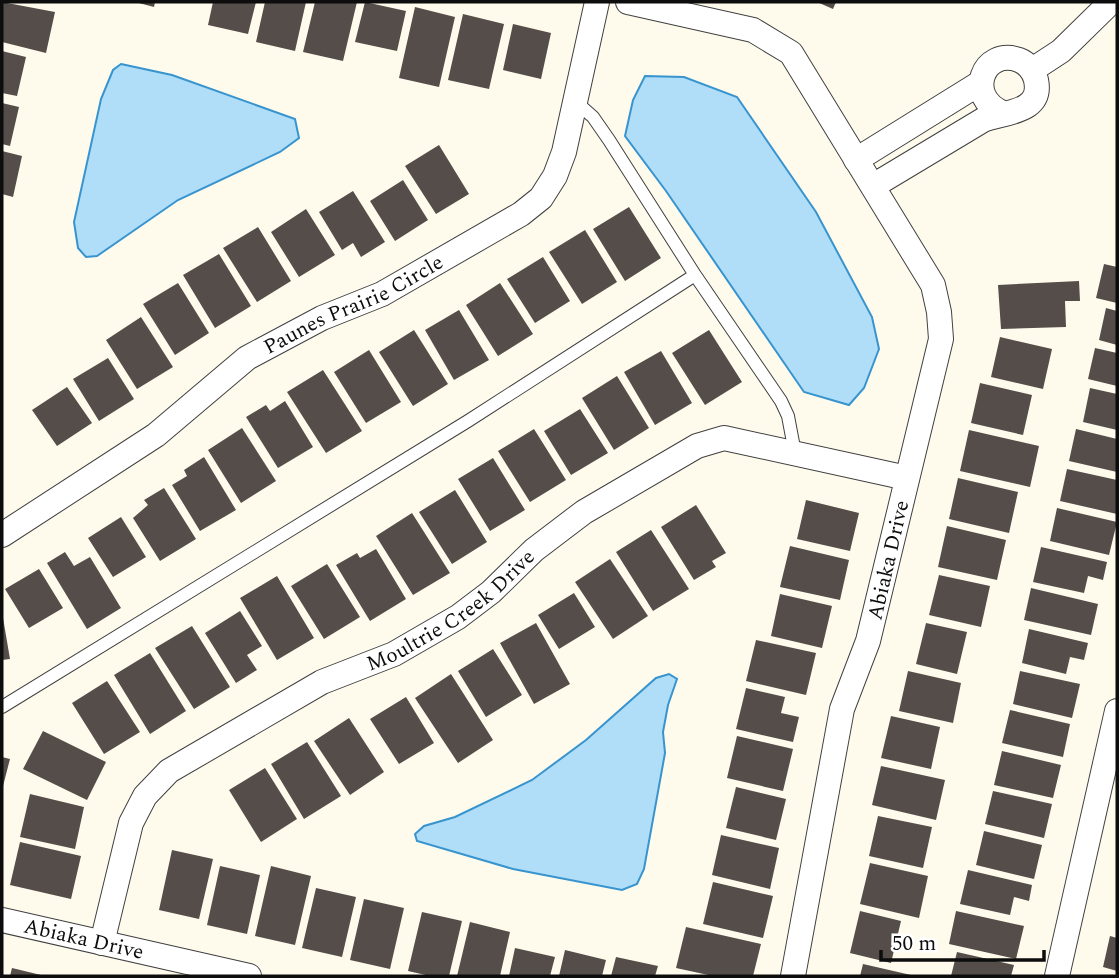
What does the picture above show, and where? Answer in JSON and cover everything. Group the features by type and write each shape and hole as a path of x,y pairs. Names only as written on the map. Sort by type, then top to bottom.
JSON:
{"street":[{"name":"Paunes Prairie Circle","path":"2,535 156,435 247,358 322,318 382,294 521,214 541,198 555,176 564,152 597,2"},
{"path":"628,2 753,30 791,53 856,160 981,83"},
{"path":"1032,70 1060,51 1111,2"},
{"path":"873,186 983,120 1024,109 1032,102 1036,92 1036,80 1032,70 1022,61 1009,58 995,61 985,70 981,93 993,109 1003,113"},
{"name":"Abiaka Drive","path":"793,976 842,709 868,641 941,338 933,285 856,160"},
{"name":"Moultrie Creek Drive","path":"102,943 131,823 145,796 169,771 322,682 394,654 458,617 491,592 534,550 584,512 697,446 724,438 907,478"},
{"path":"1057,976 1117,710"},
{"name":"Abiaka Drive","path":"2,920 249,976"}],"lane":[{"path":"575,101 593,117 609,140 695,275 781,401 788,415 795,453"},
{"path":"2,707 456,428 695,275"}],"water":[{"path":"121,64 172,75 295,119 299,138 280,152 178,200 97,256 86,257 78,248 74,222 101,99 113,70"},
{"path":"645,76 684,77 737,97 816,212 872,317 879,349 864,388 849,405 804,392 625,136 633,100"},
{"path":"669,674 677,679 663,732 665,753 644,869 637,884 622,890 513,869 417,841 415,834 424,826 455,817 532,780 586,740 656,678"}],"building":[{"path":"2,2 55,12 46,53 2,42"},
{"path":"135,2 155,2 154,7"},
{"path":"213,2 256,2 248,34 208,25"},
{"path":"265,2 306,2 295,51 256,42"},
{"path":"315,2 357,2 343,61 303,52"},
{"path":"365,2 406,11 397,51 355,42"},
{"path":"817,2 836,2 833,9"},
{"path":"415,7 455,17 439,87 399,78"},
{"path":"463,14 504,24 489,89 448,80"},
{"path":"513,24 551,33 541,79 503,70"},
{"path":"2,51 26,57 17,96 2,93"},
{"path":"2,103 19,107 10,146 2,144"},
{"path":"439,145 469,194 436,214 405,166"},
{"path":"2,151 22,156 13,197 2,194"},
{"path":"403,180 428,220 395,241 370,201"},
{"path":"353,191 385,242 361,257 353,243 342,250 319,212"},
{"path":"629,207 661,258 625,281 593,229"},
{"path":"306,209 335,255 299,277 271,232"},
{"path":"258,227 291,281 257,302 223,248"},
{"path":"585,230 617,282 582,304 549,252"},
{"path":"219,254 251,306 215,328 183,275"},
{"path":"543,257 570,301 535,323 507,279"},
{"path":"1104,264 1117,267 1117,303 1096,298"},
{"path":"1079,281 1080,301 1065,301 1066,327 1001,329 998,285"},
{"path":"178,283 209,333 175,355 143,304"},
{"path":"500,283 533,334 498,356 466,305"},
{"path":"1106,308 1117,311 1117,345 1099,340"},
{"path":"459,310 489,360 454,380 425,330"},
{"path":"141,317 173,367 137,389 106,340"},
{"path":"414,330 448,384 413,406 379,352"},
{"path":"709,330 742,382 705,405 672,353"},
{"path":"1000,337 1052,349 1043,389 991,377"},
{"path":"1095,348 1117,353 1117,386 1088,379"},
{"path":"369,350 401,402 366,423 334,372"},
{"path":"661,351 692,403 655,425 624,372"},
{"path":"108,358 134,399 99,421 73,379"},
{"path":"323,370 362,431 326,453 287,392"},
{"path":"617,376 649,428 614,450 582,398"},
{"path":"980,383 1032,395 1023,435 971,423"},
{"path":"67,387 92,423 57,446 32,410"},
{"path":"1090,388 1117,394 1117,430 1083,422"},
{"path":"285,401 313,447 278,468 246,417 266,405 270,411"},
{"path":"580,409 608,453 571,475 544,431"},
{"path":"242,428 276,481 241,503 208,450"},
{"path":"534,429 566,480 530,502 498,451"},
{"path":"1076,429 1117,439 1117,472 1069,461"},
{"path":"969,430 1039,446 1030,487 960,471"},
{"path":"204,457 236,510 200,531 172,485 187,476 184,470"},
{"path":"493,458 525,510 490,531 458,479"},
{"path":"1067,469 1117,480 1117,514 1060,501"},
{"path":"958,478 1018,492 1009,533 949,519"},
{"path":"164,488 196,539 160,561 133,518 148,505 144,500"},
{"path":"455,490 487,542 452,564 419,512"},
{"path":"806,500 859,513 850,551 797,539"},
{"path":"696,505 726,553 712,561 716,567 694,580 661,527"},
{"path":"1057,508 1117,522 1109,555 1050,541"},
{"path":"412,513 450,573 413,595 376,536"},
{"path":"121,517 146,557 113,577 88,538"},
{"path":"947,526 1006,540 997,580 938,567"},
{"path":"651,530 689,589 653,611 616,552"},
{"path":"790,546 849,560 840,600 780,587"},
{"path":"1041,547 1107,562 1103,580 1088,576 1084,593 1033,582"},
{"path":"376,549 406,599 370,621 336,565 357,553 360,558"},
{"path":"65,552 74,566 90,557 121,608 87,629 47,563"},
{"path":"610,559 648,616 613,639 575,582"},
{"path":"327,564 360,617 324,639 291,586"},
{"path":"39,569 63,608 29,628 5,589"},
{"path":"939,575 990,586 981,627 929,615"},
{"path":"277,576 314,638 277,660 240,598"},
{"path":"1031,588 1098,604 1091,635 1024,620"},
{"path":"574,593 595,627 559,649 538,615"},
{"path":"780,594 832,606 822,648 771,636"},
{"path":"240,611 262,646 247,655 257,670 236,683 205,633"},
{"path":"2,612 10,659 2,660"},
{"path":"536,623 570,684 534,704 500,643"},
{"path":"926,623 967,632 957,674 916,664"},
{"path":"192,626 230,687 194,709 155,648"},
{"path":"1029,629 1088,643 1084,660 1070,657 1066,674 1022,663"},
{"path":"756,640 816,653 806,695 746,681"},
{"path":"493,649 522,695 486,717 458,671"},
{"path":"150,653 186,711 150,734 114,675"},
{"path":"908,671 961,683 953,723 899,711"},
{"path":"1020,671 1080,684 1072,718 1013,704"},
{"path":"451,674 493,740 458,763 415,698"},
{"path":"107,681 140,732 104,754 72,703"},
{"path":"746,688 785,697 781,713 799,717 793,742 736,729"},
{"path":"406,697 434,743 399,764 370,719"},
{"path":"1010,710 1070,724 1063,757 1002,743"},
{"path":"891,716 940,727 931,769 881,758"},
{"path":"349,718 384,772 350,795 314,741"},
{"path":"43,731 106,762 87,800 23,769"},
{"path":"737,736 793,749 783,791 727,778"},
{"path":"307,742 341,796 304,819 271,764"},
{"path":"1002,751 1061,765 1053,798 994,785"},
{"path":"2,757 10,759 3,786 2,786"},
{"path":"881,766 945,780 936,820 872,805"},
{"path":"265,768 297,819 261,842 229,790"},
{"path":"736,787 786,799 776,840 726,828"},
{"path":"993,791 1052,804 1044,838 985,824"},
{"path":"30,794 84,807 75,849 20,837"},
{"path":"878,816 932,827 923,868 869,856"},
{"path":"984,831 1042,845 1034,879 976,865"},
{"path":"721,835 779,848 770,889 712,875"},
{"path":"20,842 81,856 71,899 10,885"},
{"path":"172,850 213,859 199,919 159,910"},
{"path":"870,863 928,876 919,918 860,904"},
{"path":"220,866 260,875 247,934 207,925"},
{"path":"271,866 311,876 295,945 255,936"},
{"path":"968,870 1032,885 1029,901 1014,897 1010,915 960,904"},
{"path":"713,882 773,896 763,938 703,924"},
{"path":"316,888 356,897 342,957 302,948"},
{"path":"364,899 404,908 390,969 350,960"},
{"path":"860,911 901,921 891,963 850,953"},
{"path":"956,911 1024,926 1016,959 949,944"},
{"path":"422,912 462,921 449,976 430,976 408,971"},
{"path":"470,922 510,932 500,976 457,976"},
{"path":"686,927 761,944 753,976 713,976 676,968"},
{"path":"1110,936 1117,938 1117,971 1103,967"},
{"path":"515,948 555,957 550,976 509,976"},
{"path":"565,950 606,960 602,976 559,976"},
{"path":"957,952 1014,965 1011,976 951,976"},
{"path":"616,957 658,966 655,976 611,976"},
{"path":"863,964 911,975 911,976 860,976"},
{"path":"12,968 41,975 41,976 10,976"}]}
